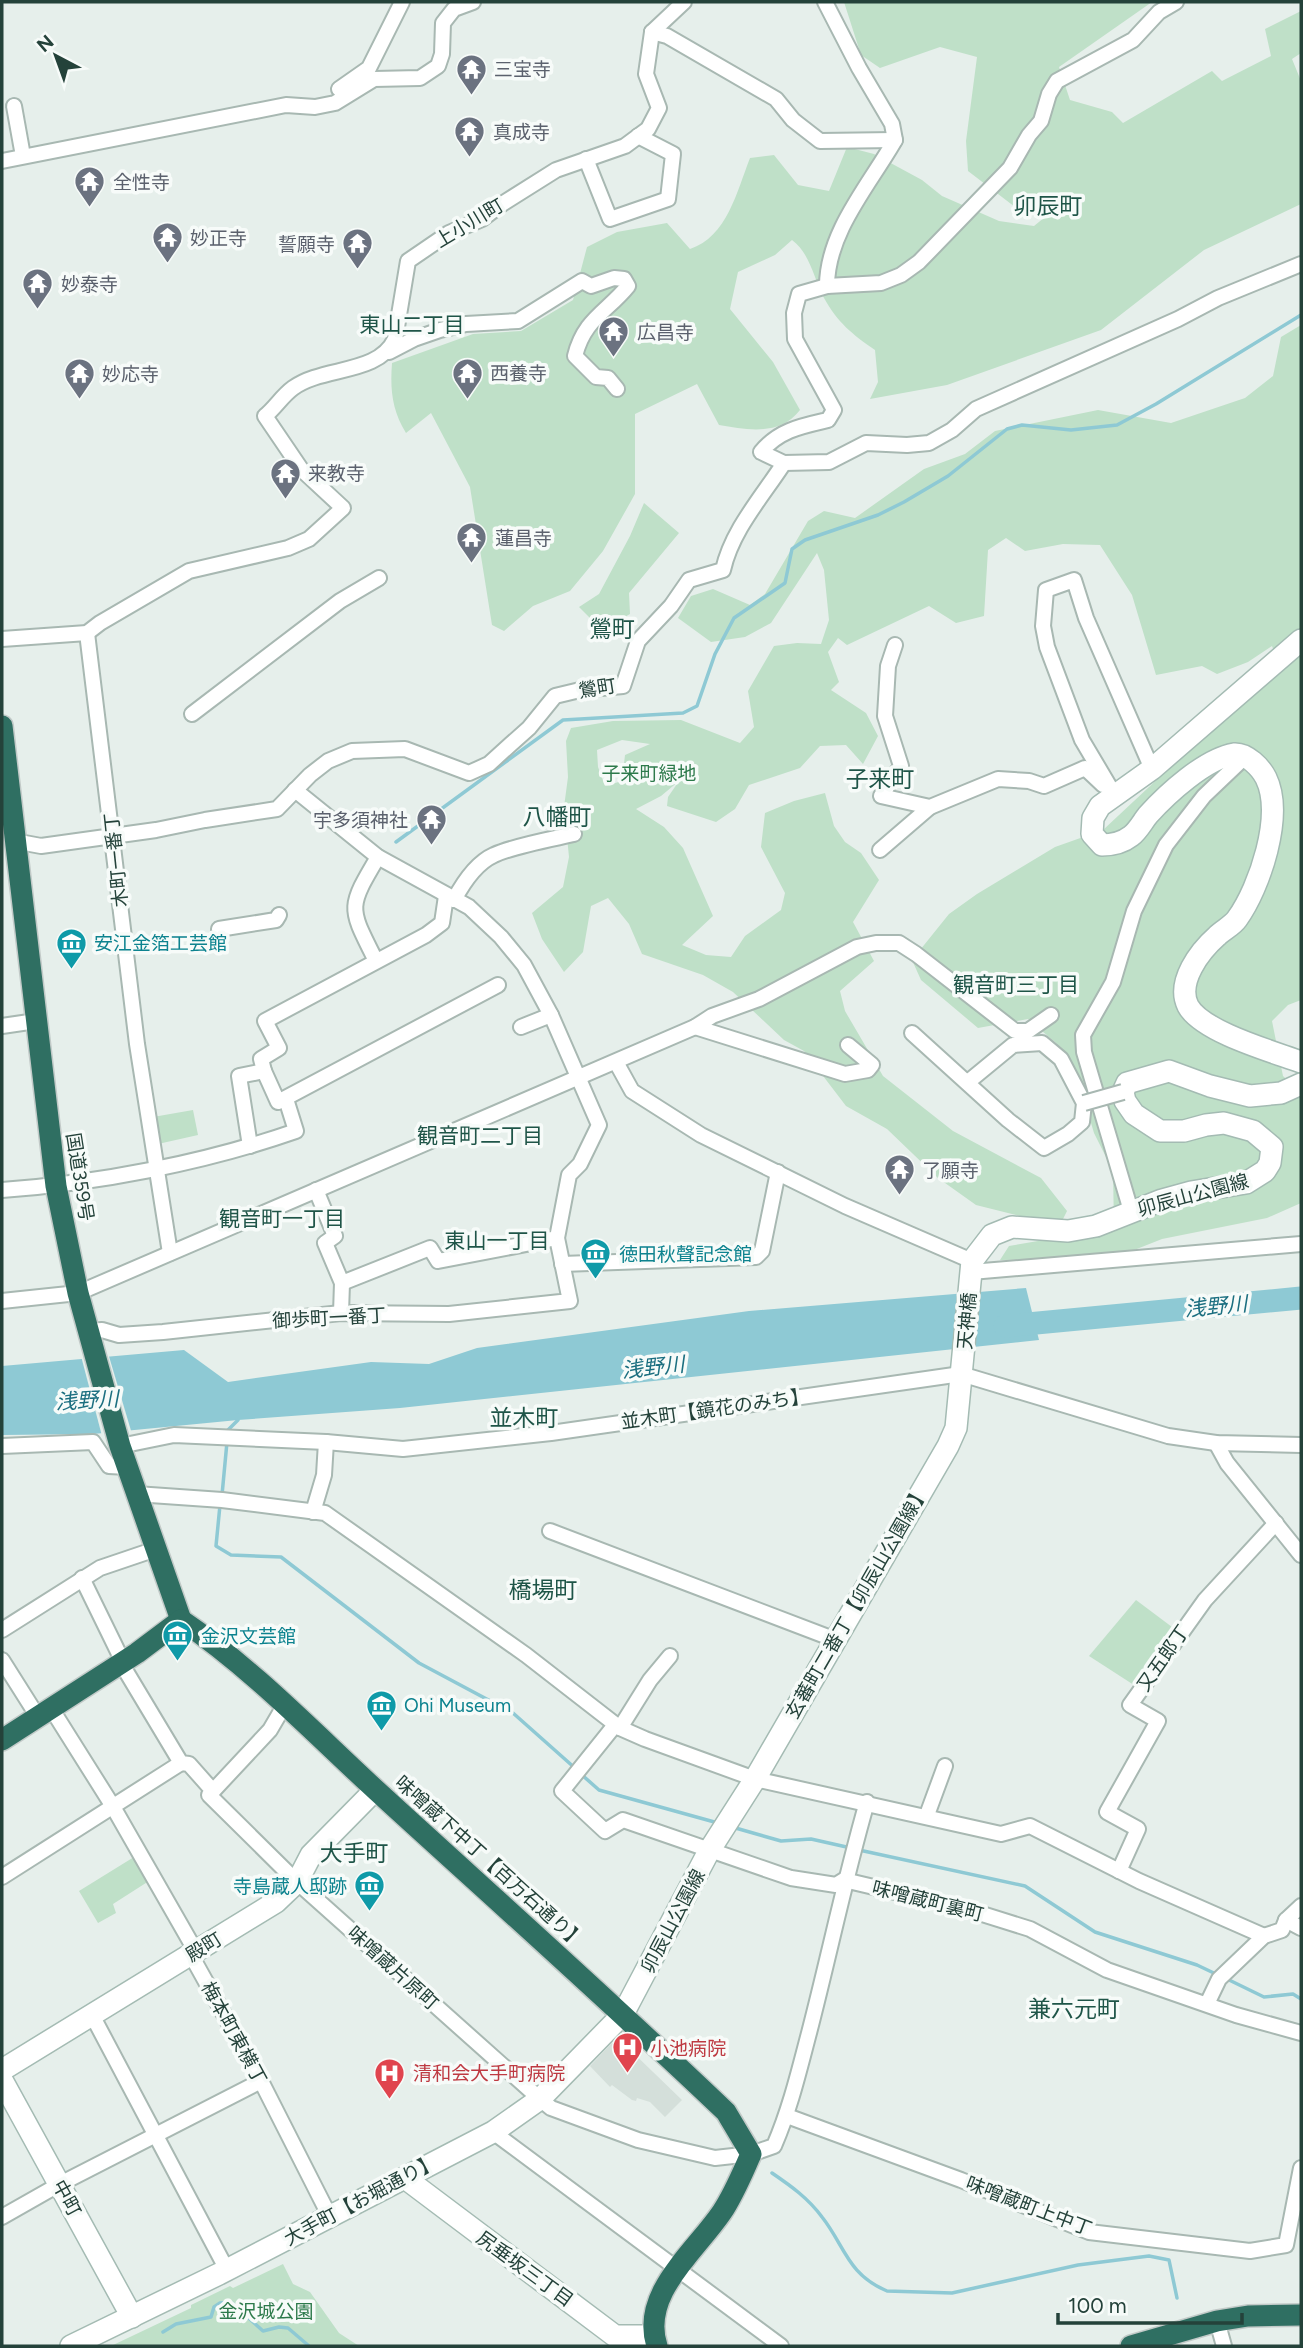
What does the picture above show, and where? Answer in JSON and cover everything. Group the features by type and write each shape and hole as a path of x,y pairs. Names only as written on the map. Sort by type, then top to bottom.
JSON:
{"highway":[{"name":"国道359号","path":"2,726 8,840 36,1021 56,1186 78,1293 119,1440 118,1467 136,1494 181,1620"},
{"path":"2,1740 122,1663 181,1620"},
{"name":"味噌蔵下中丁【百万石通り】","path":"181,1620 205,1637 284,1706 623,2014 726,2112 751,2154"},
{"path":"656,2341 656,2305 663,2289 722,2212 751,2154"},
{"path":"1131,2346 1217,2321 1248,2316 1301,2315"}],"street":[{"path":"2,161 330,95 369,68 402,2"},
{"path":"286,105 314,107 335,103 374,79 420,78 438,65 442,54 443,23 454,9 473,2"},
{"path":"652,32 684,2"},
{"path":"825,2 892,124 895,140 842,230 827,265 827,286"},
{"path":"1176,2 1159,12 1133,40 1057,81 1049,94 1041,121 1029,135 1010,168 919,262 901,275 881,283 827,286 799,294 794,313 795,339 834,410 828,420 788,430 770,441 761,452 783,463 829,462 866,443 929,443 951,430 976,409 1260,279 1301,264"},
{"path":"652,32 667,36 776,99 793,120 820,141 895,140"},
{"name":"上小川町","path":"373,362 391,347 395,339 408,261 449,233 482,219 555,170 625,146 648,128 659,108 646,74 652,32"},
{"path":"14,106 23,156"},
{"path":"586,159 610,219 668,199 673,154 638,136"},
{"path":"2,639 87,633 189,571 288,548 309,539 343,508 302,469 265,416 293,387 322,375 373,362 396,347 440,330 466,324 518,321 582,281 591,286 614,278 624,279 628,286 587,327 575,356 596,377 608,378 617,389"},
{"name":"鶯町","path":"295,790 328,761 352,751 405,749 469,773 489,764 529,728 555,696 580,690 623,686 638,641 671,606 689,580 723,570 727,551 783,463"},
{"path":"192,714 340,601 379,578"},
{"path":"1113,793 1082,740 1047,647 1043,626 1046,590 1074,580 1086,618 1152,769"},
{"name":"木町一番丁","path":"87,633 136,1044 170,1253"},
{"path":"1301,640 1152,769 1113,793 1093,818 1092,834 1102,845 1115,844 1132,835 1167,796 1214,761 1236,754 1262,769 1273,791 1273,822 1266,856 1237,919 1216,936 1195,961 1185,986 1188,1005 1200,1018 1255,1047 1301,1062"},
{"path":"895,645 888,666 885,716 901,766 881,796 930,807"},
{"path":"1131,1211 1084,1052 1083,1035 1113,982 1134,911 1166,845 1204,796 1245,757"},
{"path":"880,850 930,807 998,779 1029,781 1044,786 1085,768 1113,793"},
{"path":"8,840 41,846 277,809 295,790 378,857 469,907 501,937 524,965 551,1014 599,1125 580,1164 569,1175 557,1238 562,1264 756,1257 762,1251 778,1172"},
{"path":"498,985 278,1102 261,1059 279,1048 265,1021 422,938 442,923 450,898 476,869 493,855 574,834"},
{"path":"376,961 355,918 355,912 356,895 378,857"},
{"path":"219,929 276,920 279,915"},
{"path":"2,1301 78,1293 578,1079 695,1027 712,1016 759,999 858,947 876,943 899,943 1015,1031 1028,1031 1051,1014"},
{"path":"521,1027 551,1014"},
{"path":"2,1026 36,1021"},
{"path":"695,1027 845,1074 868,1070 872,1065 848,1045"},
{"path":"912,1033 1008,1120 1044,1147 1068,1134 1082,1122 1084,1103 1060,1059 1042,1043 1013,1045 968,1082"},
{"path":"616,1062 632,1091 701,1135 971,1271 1301,1244"},
{"path":"250,1146 239,1076 264,1070"},
{"path":"1084,1103 1123,1091 1127,1083 1170,1071 1210,1086 1251,1096 1281,1093 1301,1084"},
{"name":"卯辰山公園線","path":"971,1271 992,1236 1012,1227 1068,1231 1096,1226 1131,1211 1191,1192 1246,1183 1265,1171 1270,1163 1272,1147 1253,1131 1224,1123 1184,1131 1160,1131 1134,1114 1125,1101 1123,1091"},
{"path":"2,1190 56,1186 250,1146 296,1131 286,1099"},
{"path":"316,1190 335,1236 325,1243 342,1283 341,1313"},
{"path":"342,1283 430,1248 438,1261 557,1238"},
{"name":"御歩町一番丁","path":"90,1336 103,1330 119,1335 341,1313 449,1314 570,1301 562,1264"},
{"name":"天神橋","path":"962,1368 971,1271"},
{"name":"並木町【鏡花のみち】","path":"119,1440 174,1435 326,1442 404,1449 482,1441 962,1368 1124,1424 1168,1436 1216,1443 1301,1445"},
{"name":"玄蕃町二番丁【卯辰山公園線】","path":"726,1825 948,1446 956,1429 962,1368"},
{"path":"2,1446 93,1442 118,1467"},
{"path":"313,1512 324,1475 326,1442"},
{"path":"1216,1443 1227,1463 1301,1555"},
{"path":"136,1494 222,1500 325,1513 527,1656 618,1727 755,1779 927,1815 1001,1834 1031,1826 1119,1871 1264,1936"},
{"name":"又五郎丁","path":"1119,1871 1138,1829 1107,1812 1158,1721 1130,1705 1205,1600 1276,1524"},
{"path":"550,1531 836,1640"},
{"path":"2,1630 100,1568 156,1549"},
{"name":"味噌蔵片原町","path":"82,1578 122,1663 181,1763 189,1764 213,1791 209,1795 296,1882 540,2099 551,2108 638,2140 715,2158 751,2154"},
{"path":"618,1727 670,1656"},
{"name":"梅本町東横丁","path":"2,1660 112,1805 191,1943 191,1955 261,2081 330,2217"},
{"path":"213,1791 270,1730 284,1706"},
{"name":"味噌蔵町裏町","path":"618,1727 562,1791 605,1831 623,1820 791,1878 836,1885 844,1880 963,1908 1030,1928 1107,1970 1236,2015 1301,2033"},
{"path":"2,1877 181,1763"},
{"path":"927,1815 945,1766"},
{"name":"殿町","path":"2,2070 276,1902 296,1882 312,1854 375,1790"},
{"path":"751,2154 774,2146 787,2116 819,1993 844,1880 867,1802"},
{"name":"卯辰山公園線","path":"623,2014 709,1851 726,1825"},
{"path":"1207,2004 1222,1976 1264,1936 1282,1930 1286,1920 1301,1906"},
{"path":"1286,1920 1301,1928"},
{"name":"大手町【お堀通り】","path":"71,2346 227,2270 447,2154 493,2133 540,2099 623,2014"},
{"path":"92,2015 227,2270"},
{"name":"中町","path":"2,2080 132,2317"},
{"path":"2,2217 60,2184 261,2081"},
{"name":"味噌蔵町上中丁","path":"787,2116 948,2175 1089,2232 1250,2251 1286,2245 1301,2168"},
{"path":"493,2133 781,2346"},
{"name":"尻垂坂三丁目","path":"405,2178 615,2336 656,2341"},
{"path":"1217,2321 1224,2346"}],"shaded area":[{"name":"小池病院","path":"612,2043 623,2043 682,2100 665,2117 650,2102 637,2098 636,2101 632,2100 612,2085 610,2087 590,2066"}],"green space":[{"path":"844,2 1152,2 1059,67 1070,100 1112,112 1123,123 1212,71 1222,81 1271,56 1265,29 1301,11 1301,53 1292,59 1301,81 1301,204 1204,250 1101,330 947,385 870,399 878,382 875,350 840,321 824,298 803,252 792,240 775,255 738,272 730,309 773,362 800,410 783,424 763,429 719,425 697,384 635,414 635,494 603,551 570,591 533,606 504,631 492,625 470,487 431,413 406,433 393,400 392,363 473,334 521,331 573,300 587,247 617,232 667,223 690,249 703,243 722,224 750,158 774,155 798,185 829,191 847,147 874,154 922,180 942,196 999,221 1034,226 1061,204 1058,193 1015,207 968,171 966,141 977,57 940,47 880,68 861,55"},
{"name":"子来町緑地","path":"1301,325 1301,1000 1288,1005 1272,1021 1283,1076 1301,1093 1301,1203 1267,1218 1162,1239 1114,1258 1000,1260 1009,1246 1114,1228 1113,1171 1094,1133 1075,1069 1056,1043 1028,1019 978,1028 921,980 912,960 949,914 977,894 1055,847 1103,830 1211,729 1282,672 1272,646 1248,662 1217,674 1202,666 1156,675 1132,595 1100,545 1063,544 1025,551 1006,538 988,550 984,616 956,623 929,606 847,645 838,638 828,652 839,682 831,690 866,713 878,736 863,764 846,745 820,746 800,768 749,785 735,809 716,822 667,806 668,797 679,781 661,796 636,809 664,827 683,848 713,916 682,945 706,955 731,957 745,936 781,910 785,893 761,847 765,813 794,801 825,793 834,826 845,842 861,853 879,880 853,922 874,961 840,991 845,1011 883,1076 953,1131 1041,1178 1067,1211 1057,1231 1024,1217 976,1205 938,1178 887,1129 846,1106 804,1051 784,1040 733,992 703,975 642,954 629,924 608,898 591,906 583,952 564,972 542,939 532,913 563,887 569,857 564,807 568,777 566,741 571,728 613,721 681,720 740,743 754,727 748,691 774,646 821,644 829,620 824,570 817,553 771,623 745,637 711,642 678,618 691,596 713,589 750,605 765,594 808,521 824,511 855,518 924,469 965,454 995,431 1098,410 1171,423 1245,398 1273,376 1281,337","holes":["622,740 650,744 625,755 622,781 605,786 598,767 597,750"]},
{"path":"644,503 679,533 629,593 630,614 602,630 579,607 599,594"},
{"path":"193,1110 198,1135 158,1144 153,1117"},
{"path":"1136,1600 1172,1627 1174,1634 1137,1687 1089,1656"},
{"path":"134,1857 149,1881 113,1904 116,1913 98,1923 79,1891"},
{"name":"金沢城公園","path":"283,2264 293,2284 310,2292 339,2333 359,2346 111,2346 230,2286 233,2288"}],"water":[{"path":"1026,1288 1039,1340 400,1408 93,1434 2,1435 2,1366 184,1350 228,1382 371,1362 429,1364 477,1348 749,1311"}],"pier":[{"path":"108,1353 132,1434 102,1436 81,1356"}],"waterway":[{"path":"396,842 563,720 683,713 697,706 715,654 734,618 785,583 792,549 805,540 878,515 904,502 948,476 1007,429 1022,425 1071,430 1117,425 1301,315"},
{"name":"浅野川","path":"1005,1326 1301,1298"},
{"path":"228,1430 238,1420 238,1415"},
{"path":"222,1495 227,1442"},
{"path":"220,1505 216,1546 231,1555 281,1557 419,1663 513,1713 576,1769"},
{"path":"582,1775 599,1790 718,1823"},
{"path":"732,1827 781,1841 811,1839 851,1848"},
{"path":"859,1850 1025,1886 1095,1932 1197,1965 1218,1975"},
{"path":"1225,1978 1264,1997 1293,1994 1301,1999"},
{"path":"772,2173 817,2210 855,2268 887,2291 952,2293 1078,2265 1149,2256 1169,2260 1177,2298"},
{"path":"163,2332 176,2324 211,2317 214,2307 220,2303 231,2302 263,2331 288,2328 309,2346"},
{"path":"1215,2339 1217,2346"}],"place":[{"name":"三宝寺","path":"471,96"},
{"name":"真成寺","path":"470,159"},
{"name":"全性寺","path":"90,209"},
{"name":"妙正寺","path":"167,265"},
{"name":"誓願寺","path":"358,271"},
{"name":"妙泰寺","path":"38,311"},
{"name":"広昌寺","path":"614,359"},
{"name":"西養寺","path":"467,400"},
{"name":"妙応寺","path":"79,401"},
{"name":"来教寺","path":"285,500"},
{"name":"蓮昌寺","path":"472,565"},
{"name":"宇多須神社","path":"431,847"},
{"name":"安江金箔工芸館","path":"71,970"},
{"name":"了願寺","path":"899,1197"},
{"name":"徳田秋聲記念館","path":"596,1281"},
{"name":"金沢文芸館","path":"178,1663"},
{"name":"Ohi Museum","path":"381,1732"},
{"name":"寺島蔵人邸跡","path":"370,1913"},
{"name":"小池病院","path":"627,2075"},
{"name":"清和会大手町病院","path":"390,2100"}],"district":[{"name":"卯辰町","path":"1048,206"},
{"name":"東山二丁目","path":"412,324"},
{"name":"鶯町","path":"612,629"},
{"name":"子来町","path":"880,779"},
{"name":"八幡町","path":"557,817"},
{"name":"観音町三丁目","path":"1016,984"},
{"name":"観音町二丁目","path":"480,1135"},
{"name":"観音町一丁目","path":"282,1218"},
{"name":"東山一丁目","path":"497,1240"},
{"name":"並木町","path":"524,1418"},
{"name":"橋場町","path":"543,1590"},
{"name":"大手町","path":"354,1853"},
{"name":"兼六元町","path":"1074,2009"}]}
